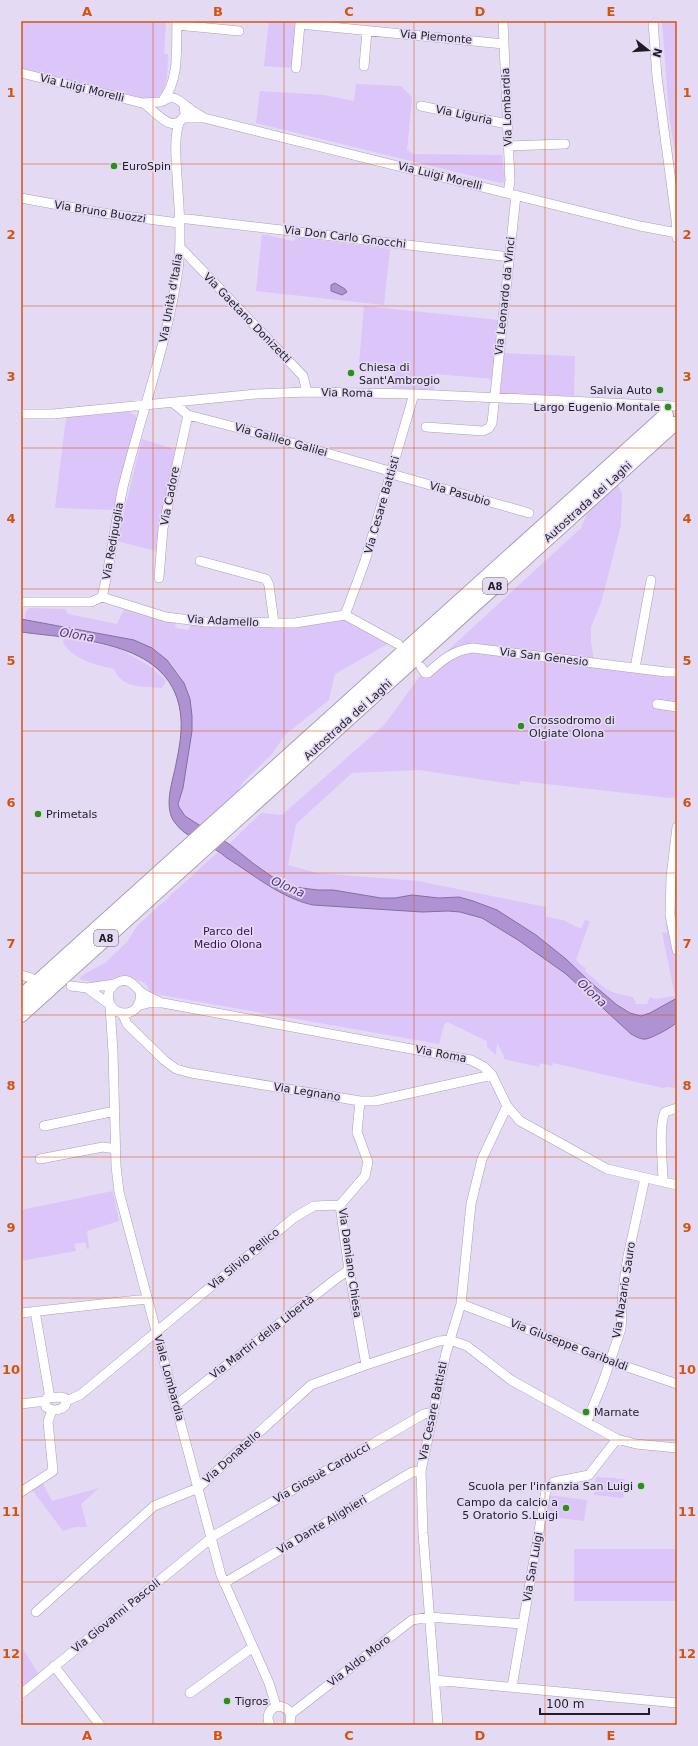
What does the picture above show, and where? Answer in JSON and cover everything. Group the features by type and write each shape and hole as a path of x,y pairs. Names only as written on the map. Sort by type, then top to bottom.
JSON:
{"highway":[{"name":"Autostrada dei Laghi","path":"21,997 175,858 219,828 674,412"},
{"name":"Autostrada dei Laghi","path":"21,1015 192,861 219,828"}],"street":[{"name":"Via Lombardia","path":"503,21 508,146 512,194"},
{"path":"653,21 657,74 677,235"},
{"path":"162,119 159,107 169,93 174,80 177,23 239,31"},
{"name":"Via Piemonte","path":"296,68 300,24 504,44"},
{"path":"364,66 367,31"},
{"name":"Via Luigi Morelli","path":"21,73 142,103 162,101 171,97 183,103 204,118"},
{"path":"174,80 185,112 181,120"},
{"name":"Via Luigi Morelli","path":"142,103 162,119 174,124 181,120 204,118 677,235"},
{"name":"Via Liguria","path":"421,106 508,124"},
{"name":"Via Unità d'Italia","path":"162,119 175,140"},
{"name":"Via Unità d'Italia","path":"146,406 170,312 180,247 175,140 181,120"},
{"path":"508,146 565,144"},
{"name":"Via Leonardo da Vinci","path":"426,427 485,430 489,428 492,421 510,257 512,194"},
{"name":"Via Bruno Buozzi","path":"21,198 112,215 179,220"},
{"name":"Via Don Carlo Gnocchi","path":"179,220 510,257"},
{"name":"Via Gaetano Donizetti","path":"180,247 303,376 307,392"},
{"name":"Via Roma","path":"21,414 52,414 257,394 307,392 414,394 494,398 674,412"},
{"name":"Via Cesare Battisti","path":"345,614 365,561 414,394"},
{"name":"Via Galileo Galilei","path":"173,403 188,415 246,430 391,472"},
{"name":"Via Redipuglia","path":"102,597 123,489 146,406"},
{"name":"Via Cadore","path":"159,578 163,528 188,415"},
{"name":"Via Pasubio","path":"391,472 395,476 529,513"},
{"path":"200,561 266,579 269,585 274,623"},
{"path":"635,668 651,580"},
{"path":"21,602 91,602 102,597"},
{"name":"Via Adamello","path":"102,597 166,617 206,622 295,623 345,614"},
{"path":"345,614 398,644"},
{"name":"Via San Genesio","path":"420,667 425,673 428,673 444,658 464,649 473,648 677,672"},
{"path":"657,704 677,707"},
{"path":"677,827 671,877 670,907 677,950"},
{"name":"Via Roma","path":"115,984 122,981 128,981 137,986 140,991 163,1003"},
{"path":"71,986 87,988 115,984"},
{"path":"110,1005 108,995 115,984"},
{"path":"87,988 110,1005 114,1010 122,1013"},
{"path":"135,1032 130,1020 141,996 140,991"},
{"name":"Via Roma","path":"122,1013 148,1003 163,1003 471,1060 484,1067 492,1075 507,1106 520,1121 607,1169 677,1185"},
{"name":"Viale Lombardia","path":"110,1005 119,1192 224,1583 269,1683 276,1706"},
{"name":"Viale Lombardia","path":"112,1038 122,1013"},
{"name":"Via Legnano","path":"122,1013 127,1024 135,1032 170,1065 182,1071 360,1101 375,1101 492,1075"},
{"name":"Via Damiano Chiesa","path":"360,1101 357,1132 368,1162 365,1176 340,1205 349,1270 366,1365"},
{"name":"Via Cesare Battisti","path":"438,1725 423,1533 421,1471 450,1340 461,1304 470,1204 482,1159 507,1106"},
{"path":"663,1182 663,1116 665,1112 677,1108"},
{"path":"44,1126 115,1111"},
{"path":"40,1159 103,1147 116,1149"},
{"name":"Via Nazario Sauro","path":"587,1421 610,1361 620,1329 623,1290 628,1256 645,1178"},
{"name":"Via Silvio Pellico","path":"52,1410 62,1409 65,1406 66,1401 80,1395 296,1217 314,1206 340,1205"},
{"name":"Via Martiri della Libertà","path":"176,1406 349,1270"},
{"path":"21,1313 147,1299"},
{"name":"Via Giuseppe Garibaldi","path":"461,1304 610,1361 677,1384"},
{"path":"21,1492 53,1471 48,1422 52,1410 46,1406 47,1400 35,1311"},
{"path":"450,1340 467,1346 511,1380 617,1439 636,1444 677,1448"},
{"name":"Via Donatello","path":"36,1612 154,1506 198,1488 311,1385 439,1341 450,1340"},
{"path":"21,1404 63,1397 66,1401"},
{"name":"Via Giosuè Carducci","path":"212,1538 424,1414 434,1412"},
{"name":"Via San Luigi","path":"512,1687 546,1490 554,1482 589,1475 617,1439"},
{"name":"Via Dante Alighieri","path":"224,1583 412,1472 421,1471"},
{"name":"Via Giovanni Pascoli","path":"21,1694 212,1538"},
{"name":"Via Aldo Moro","path":"292,1714 410,1621 429,1617 523,1624"},
{"path":"190,1693 253,1648"},
{"path":"54,1666 100,1725"},
{"path":"434,1680 677,1702"},
{"path":"270,1725 268,1717 269,1712 276,1706 288,1709 292,1714 290,1725"}],"green space":[{"path":"21,21 166,21 164,54 168,54 168,66 164,89 156,98 143,98 21,69"},
{"path":"269,21 297,21 293,68 264,66"},
{"path":"662,21 677,21 677,165 669,115"},
{"path":"356,84 401,86 412,97 407,150 413,154 502,155 505,182 501,183 256,123 260,91 324,95 354,101"},
{"path":"262,234 293,241 297,237 390,249 384,305 256,291"},
{"path":"364,306 499,320 494,379 435,374 434,391 392,388 393,367 359,364"},
{"path":"504,353 575,356 574,396 500,394"},
{"path":"128,412 135,415 138,419 115,510 55,508 67,417"},
{"path":"142,439 177,450 156,551 117,541"},
{"path":"618,485 622,494 621,525 601,603 591,627 591,643 594,659 677,673 677,797 670,798 520,781 519,785 419,770 352,773 296,824 288,865 317,873 418,881 546,907 546,917 563,920 581,929 585,920 590,921 576,960 586,968 585,971 606,989 615,993 633,997 636,1004 647,1004 650,997 655,999 675,996 676,999 650,1013 641,1016 634,1015 617,1005 566,959 536,935 497,910 459,897 439,898 412,895 395,898 381,898 345,892 294,887 274,878 229,844 261,813 282,815 385,724 420,676 581,528 587,514"},
{"path":"125,607 176,621 175,628 189,630 190,624 345,617 391,642 335,674 329,700 285,735 272,754 243,782 235,795 200,827 185,816 178,805 183,788 192,731 192,716 187,690 180,676 171,664 157,651 134,640 25,619 25,613 29,608 65,609 68,614 117,624"},
{"path":"64,638 118,648 150,666 166,681 162,688 128,683 122,680 114,669 86,661 74,654 63,643"},
{"path":"677,838 677,996 675,996 662,932 667,933 665,916"},
{"name":"Parco del Medio Olona","path":"219,851 286,891 465,906 571,967 620,1021 677,1013 677,1088 663,1088 553,1063 552,1066 540,1063 539,1067 504,1059 504,1056 497,1043 496,1055 487,1047 487,1041 447,1022 444,1025 439,1044 160,995 151,993 145,983 126,976 104,982 92,982 79,979 86,973 105,963 127,942 137,926"},
{"path":"113,1191 119,1221 87,1231 89,1249 87,1249 85,1242 74,1244 76,1251 21,1261 21,1210"},
{"path":"596,1477 625,1479 623,1498 594,1495"},
{"path":"42,1482 52,1501 99,1488 81,1504 87,1527 75,1527 63,1531 30,1487"},
{"name":"Campo da calcio a 5 Oratorio S.Luigi","path":"548,1495 587,1500 584,1521 544,1516"},
{"path":"574,1549 677,1549 677,1601 574,1601"},
{"path":"21,1646 40,1676 21,1692"}],"water":[{"path":"335,283 347,292 342,295 331,291 331,285"},
{"name":"Olona","path":"21,619 134,640 152,648 167,660 184,683 190,699 192,716 192,731 183,788 178,804 179,807 185,816 229,844 274,878 294,887 333,890 381,898 395,898 412,895 439,898 459,897 473,901 497,910 536,935 566,959 617,1005 630,1013 641,1016 650,1013 677,998 677,1022 653,1037 646,1039 631,1034 566,974 518,940 482,918 460,912 448,911 422,912 313,905 301,902 279,892 221,853 191,837 178,827 173,820 170,814 169,799 180,742 181,719 175,693 162,673 143,659 121,649 96,642 21,632"}],"place":[{"name":"EuroSpin","path":"114,166"},
{"name":"Chiesa di Sant'Ambrogio","path":"351,373"},
{"name":"Salvia Auto","path":"660,390"},
{"name":"Largo Eugenio Montale","path":"668,407"},
{"name":"Crossodromo di Olgiate Olona","path":"521,726"},
{"name":"Primetals","path":"38,814"},
{"name":"Marnate","path":"586,1412"},
{"name":"Scuola per l'infanzia San Luigi","path":"641,1486"},
{"name":"Campo da calcio a 5 Oratorio S.Luigi","path":"566,1508"},
{"name":"Tigros","path":"227,1701"}]}
